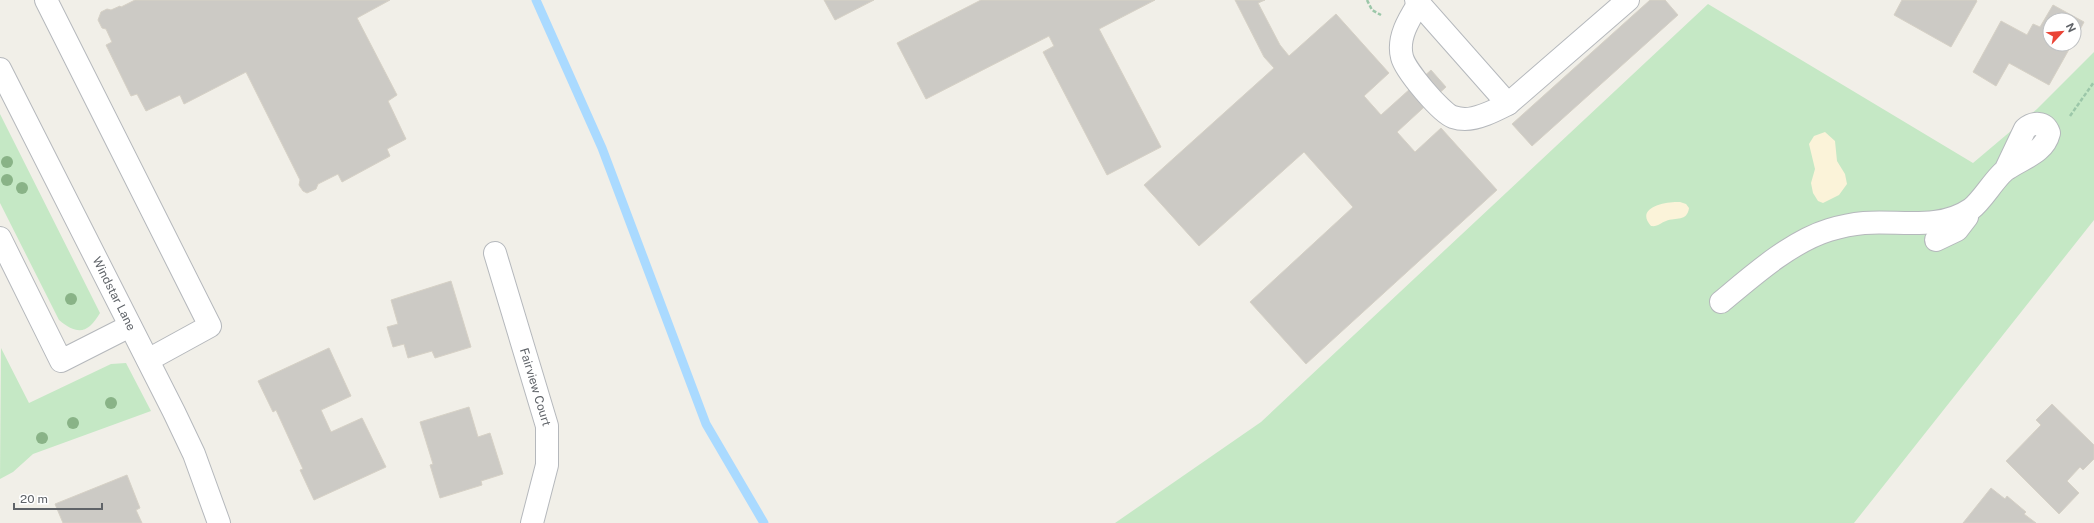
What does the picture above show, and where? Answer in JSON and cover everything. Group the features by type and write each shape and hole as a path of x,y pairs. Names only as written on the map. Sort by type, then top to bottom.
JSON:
{"street":[{"path":"46,0 210,326 148,360"},
{"path":"1508,104 1417,1 1406,26 1402,42 1402,57 1407,70 1428,94 1452,117 1466,119 1508,104 1628,0"},
{"name":"Windstar Lane","path":"0,69 148,360 194,454 219,523"},
{"path":"1936,240 1957,230 1963,224 1971,209 2006,169 2039,150 2045,144 2050,133"},
{"path":"1721,302 1773,261 1799,244 1828,231 1864,223 1910,223 1947,220 1971,209"},
{"path":"0,238 61,361 130,326"},
{"name":"Fairview Court","path":"495,253 547,426 547,465 532,523"}],"path":[{"path":"1367,0 1372,10 1385,17"},
{"path":"2050,133 2069,118 2094,82"}],"green space":[{"path":"1708,4 1973,163 2037,109 2094,52 2094,220 1854,523 1115,523 1261,422"},
{"path":"0,114 100,313 91,325 82,330 72,328 59,320 0,203"},
{"path":"1,348 29,403 111,364 126,363 151,411 33,454 13,472 0,479"}],"sand":[{"path":"1825,132 1835,141 1837,161 1845,174 1847,184 1839,195 1823,203 1818,201 1813,193 1811,183 1815,169 1809,144 1814,136"},
{"path":"1680,202 1686,204 1689,208 1686,215 1651,226 1647,219 1649,210 1654,206 1661,204"}],"building":[{"path":"135,0 390,0 357,18 397,95 388,101 406,139 387,149 390,156 342,182 338,174 318,184 316,189 307,193 303,191 299,185 300,180 246,72 184,104 180,95 146,111 137,94 131,96 106,45 112,42 106,29 102,28 98,20 101,12 107,9 111,10 120,6 121,7"},
{"path":"824,0 874,0 835,20"},
{"path":"981,0 1155,0 1099,29 1161,147 1107,175 1043,52 1054,46 1049,36 926,99 897,43"},
{"path":"1235,0 1265,0 1258,3 1280,45 1289,56 1336,14 1389,73 1364,96 1381,115 1431,70 1446,87 1397,132 1415,152 1441,128 1497,190 1306,364 1250,302 1353,207 1304,152 1199,246 1144,185 1274,68 1264,57"},
{"path":"1650,0 1665,0 1678,15 1532,146 1512,124"},
{"path":"1902,0 1977,1 1951,47 1894,15"},
{"path":"2053,5 2066,12 2049,12"},
{"path":"2001,21 2027,35 2033,24 2040,27 2042,24 2042,52 2068,52 2049,85 2009,63 1996,86 1973,72"},
{"path":"451,281 471,347 435,358 432,351 408,358 404,344 393,347 387,327 398,324 391,300"},
{"path":"329,348 351,396 321,410 331,432 362,418 386,467 314,500 300,470 303,469 276,410 273,412 258,381"},
{"path":"2052,404 2094,445 2094,459 2083,470 2080,467 2067,481 2079,493 2059,514 2006,461 2041,425 2036,420"},
{"path":"469,407 478,437 490,433 503,474 481,481 482,485 440,498 430,465 433,464 420,422"},
{"path":"127,475 140,508 136,510 142,523 63,523 55,504"},
{"path":"1991,488 2005,499 2007,496 2026,512 2024,514 2036,523 1963,523"}],"waterway":[{"path":"536,0 602,148 706,424 764,523"}]}
